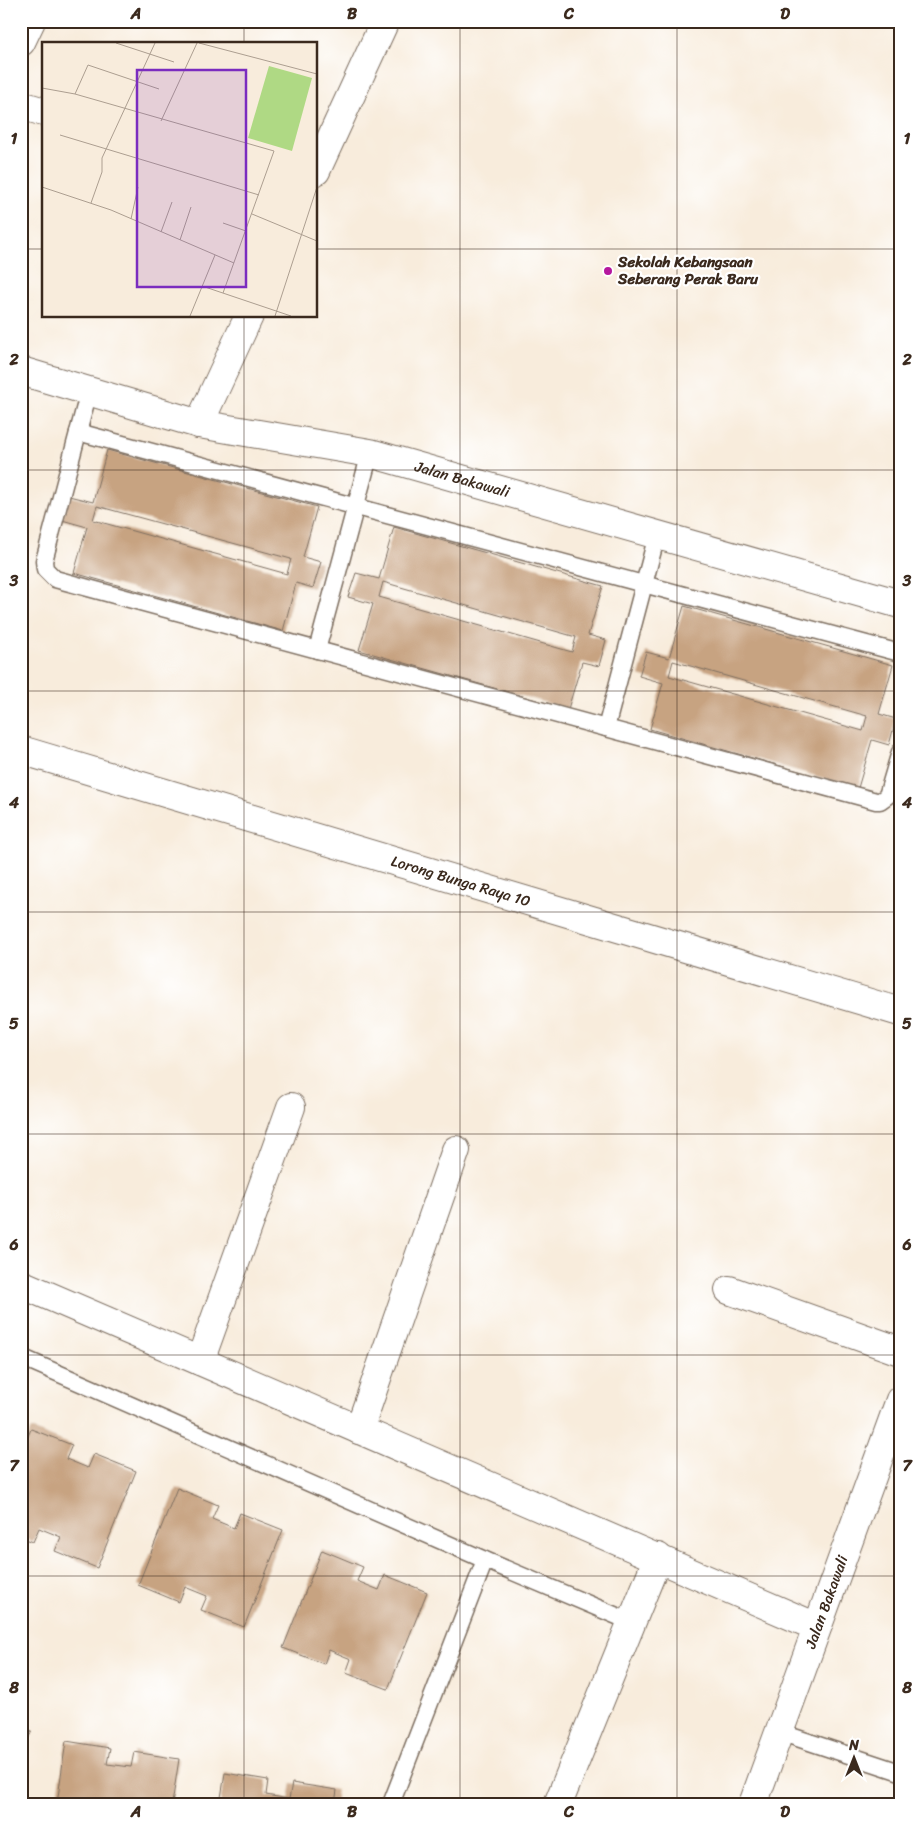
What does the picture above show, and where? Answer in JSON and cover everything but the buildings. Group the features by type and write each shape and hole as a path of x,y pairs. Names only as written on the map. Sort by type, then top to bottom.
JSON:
{"street":[{"path":"21,42 31,21"},
{"path":"318,167 385,21"},
{"path":"21,105 42,111"},
{"path":"199,424 248,318"},
{"name":"Jalan Bakawali","path":"21,371 199,424 370,453 900,604"},
{"name":"Lorong Bunga Raya 10","path":"21,750 900,1012"},
{"path":"200,1361 291,1107"},
{"path":"359,1430 456,1150"},
{"path":"21,1284 817,1627"},
{"path":"728,1290 900,1351"},
{"name":"Jalan Bakawali","path":"753,1804 900,1400"},
{"path":"558,1804 658,1557"}],"lane":[{"path":"89,391 45,554 45,570 48,575 55,579 876,801 880,801 887,796 900,752"},
{"path":"78,432 900,653"},
{"path":"317,650 370,453"},
{"path":"606,728 657,535"},
{"path":"21,1357 484,1560 631,1622"},
{"path":"391,1804 484,1560"},
{"path":"779,1732 900,1772"}],"place":[{"name":"Sekolah Kebangsaan Seberang Perak Baru","path":"608,271"}]}
